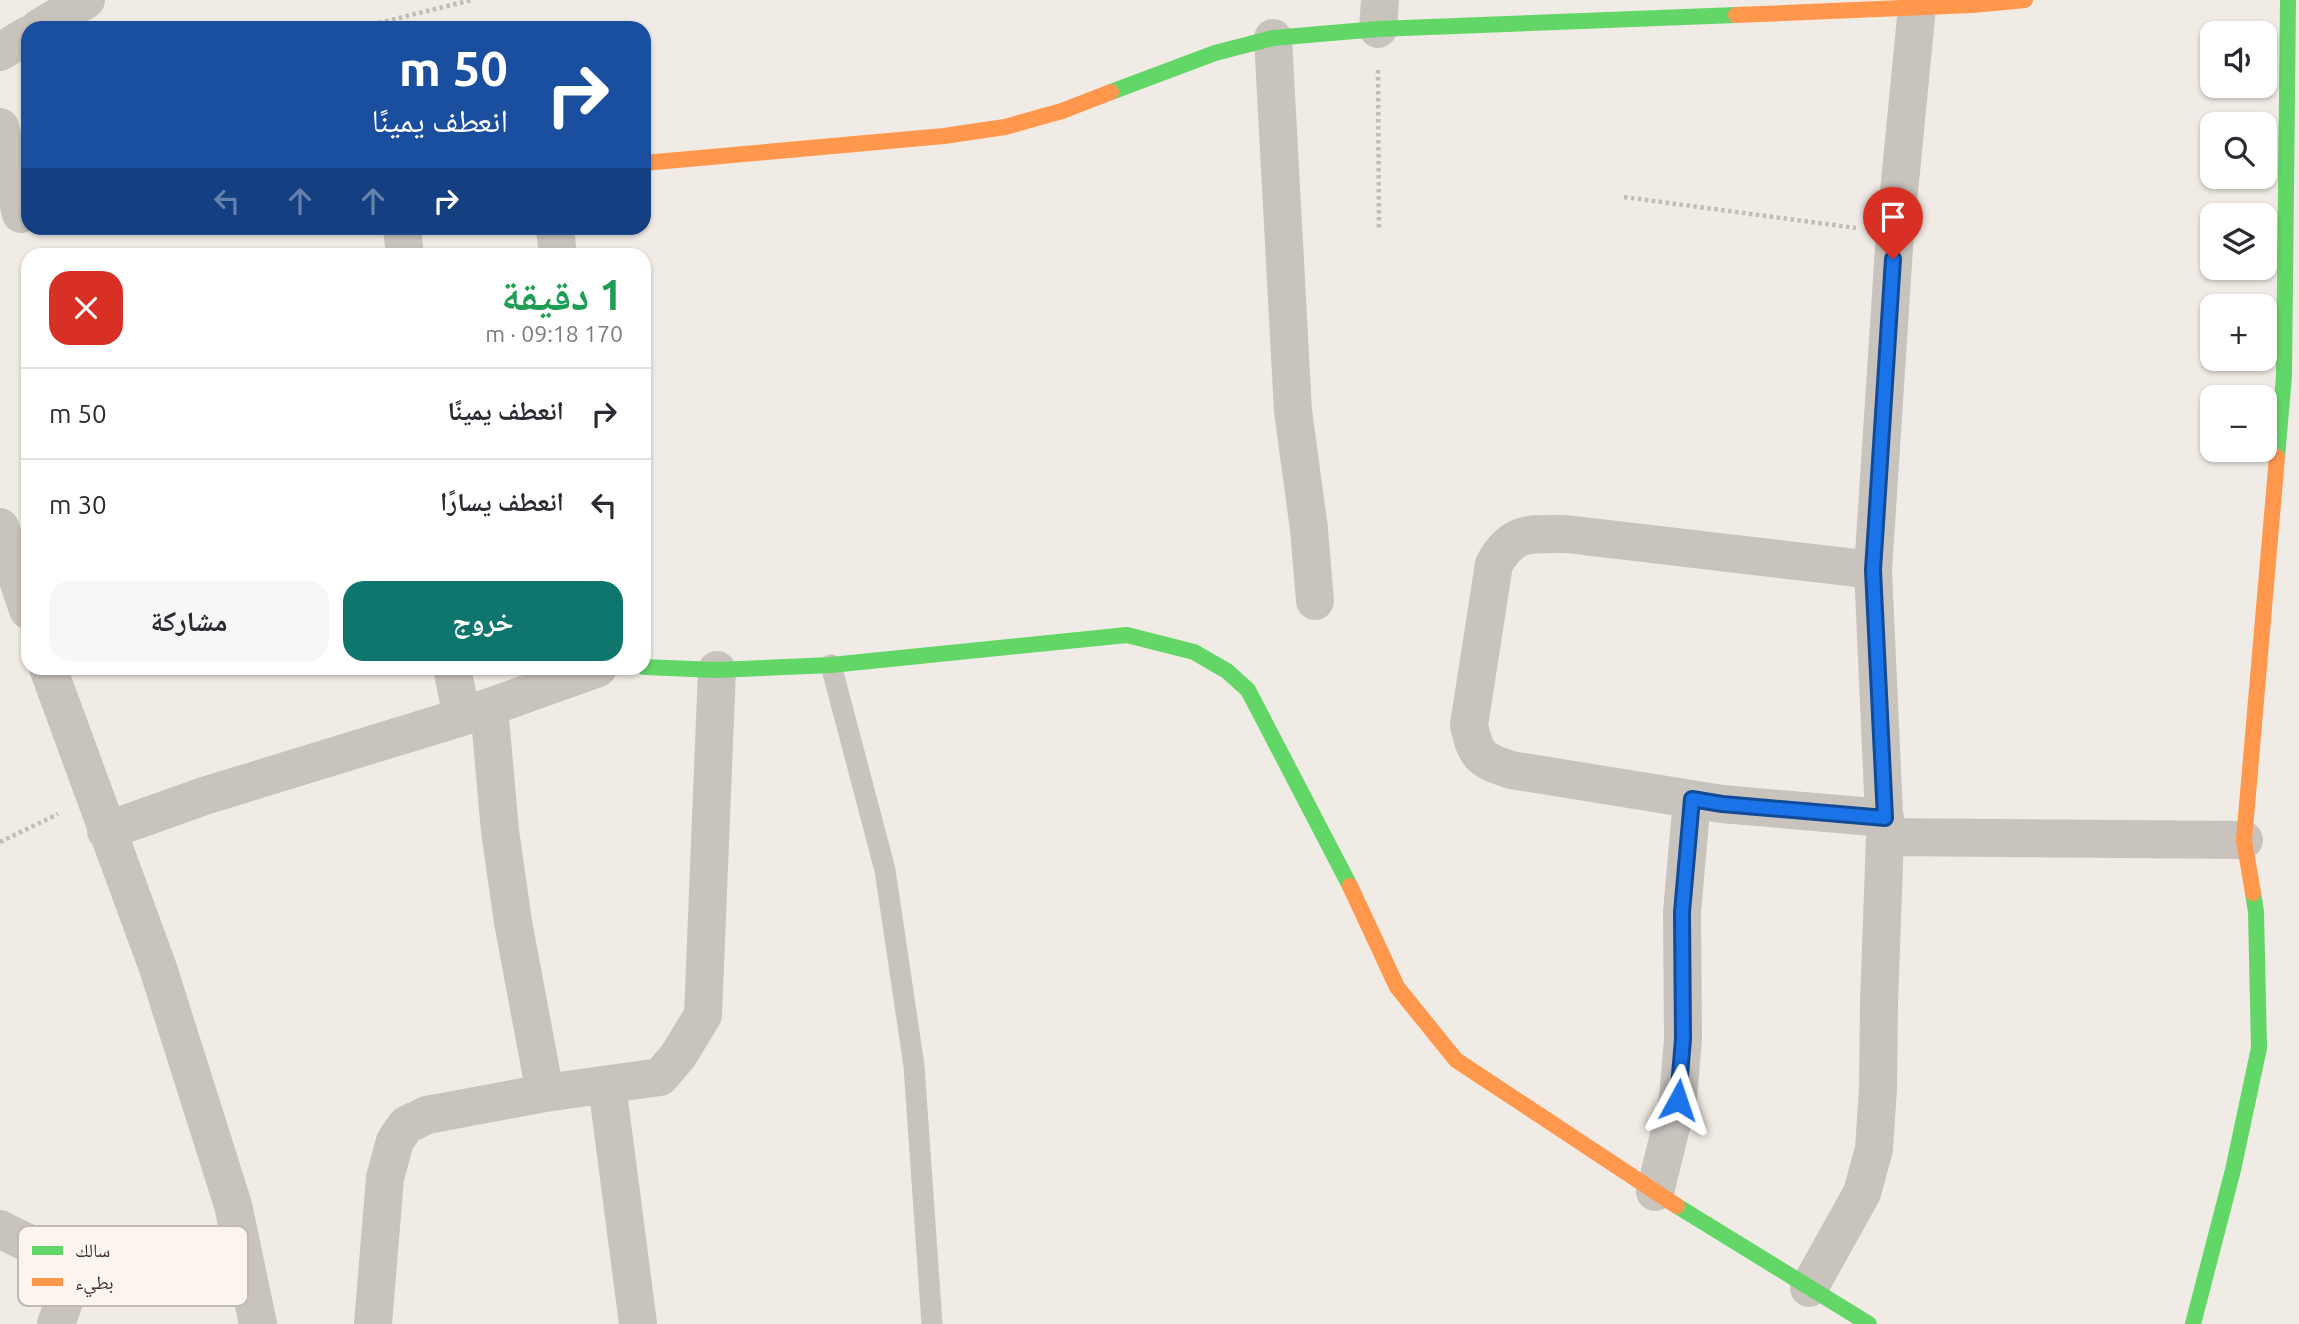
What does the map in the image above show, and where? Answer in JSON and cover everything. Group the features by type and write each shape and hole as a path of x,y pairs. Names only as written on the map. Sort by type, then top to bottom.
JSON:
{"street":[{"path":"51,21 86,0"},
{"path":"651,162 944,136 1005,127 1062,111 1215,53 1379,14 1917,7 2025,0"},
{"path":"2193,1324 2233,1170 2259,1048 2256,912 2244,840 2284,376 2288,0"},
{"path":"1809,1288 1862,1193 1874,1149 1885,827 1873,570 1895,233 1917,7"},
{"path":"1273,38 1293,411 1309,529 1315,601"},
{"path":"0,52 21,39"},
{"path":"0,127 16,217"},
{"path":"0,527 21,589"},
{"path":"1873,570 1566,534 1523,535 1504,548 1494,564 1469,725 1474,746 1486,762 1510,770 1885,827 2244,840"},
{"path":"651,667 717,670 831,665 1127,635 1195,652 1227,671 1248,690 1344,874 1396,987 1456,1060 1655,1192 1869,1324"},
{"path":"373,1324 385,1178 395,1141 406,1125 427,1115 545,1093 660,1077 678,1056 703,1015 717,670"},
{"path":"50,675 158,968 237,1226"},
{"path":"456,675 476,712 500,831 513,922 545,1093"},
{"path":"100,814 204,796 476,712 579,675"},
{"path":"1655,1192 1678,1100 1683,1039 1682,912 1692,799"},
{"path":"607,1085 638,1324"},
{"path":"0,1228 18,1239"},
{"path":"248,1276 258,1324"},
{"path":"56,1324 62,1306"}],"lane":[{"path":"831,665 887,883 914,1066 932,1324"}],"path":[{"path":"386,21 472,0"},
{"path":"1379,14 1379,229"},
{"path":"1624,197 1895,233"},
{"path":"0,842 100,814"}],"traffic: fast":[{"path":"2277,457 2284,376 2288,0"},
{"path":"1111,92 1215,53 1273,38 1378,29 1736,15"},
{"path":"651,667 717,670 831,665 1127,635 1194,652 1227,671 1248,690 1350,886"},
{"path":"2193,1324 2233,1170 2259,1048 2256,912 2253,893"},
{"path":"1677,1206 1869,1324"}],"traffic: slow":[{"path":"1736,15 1973,5 2025,0"},
{"path":"651,162 944,136 1005,127 1062,111 1111,92"},
{"path":"2253,893 2244,840 2277,462"},
{"path":"1350,886 1397,987 1456,1060 1677,1206"}],"route":[{"path":"1678,1100 1683,1039 1682,912 1692,799 1885,818 1873,570 1893,259"}]}
